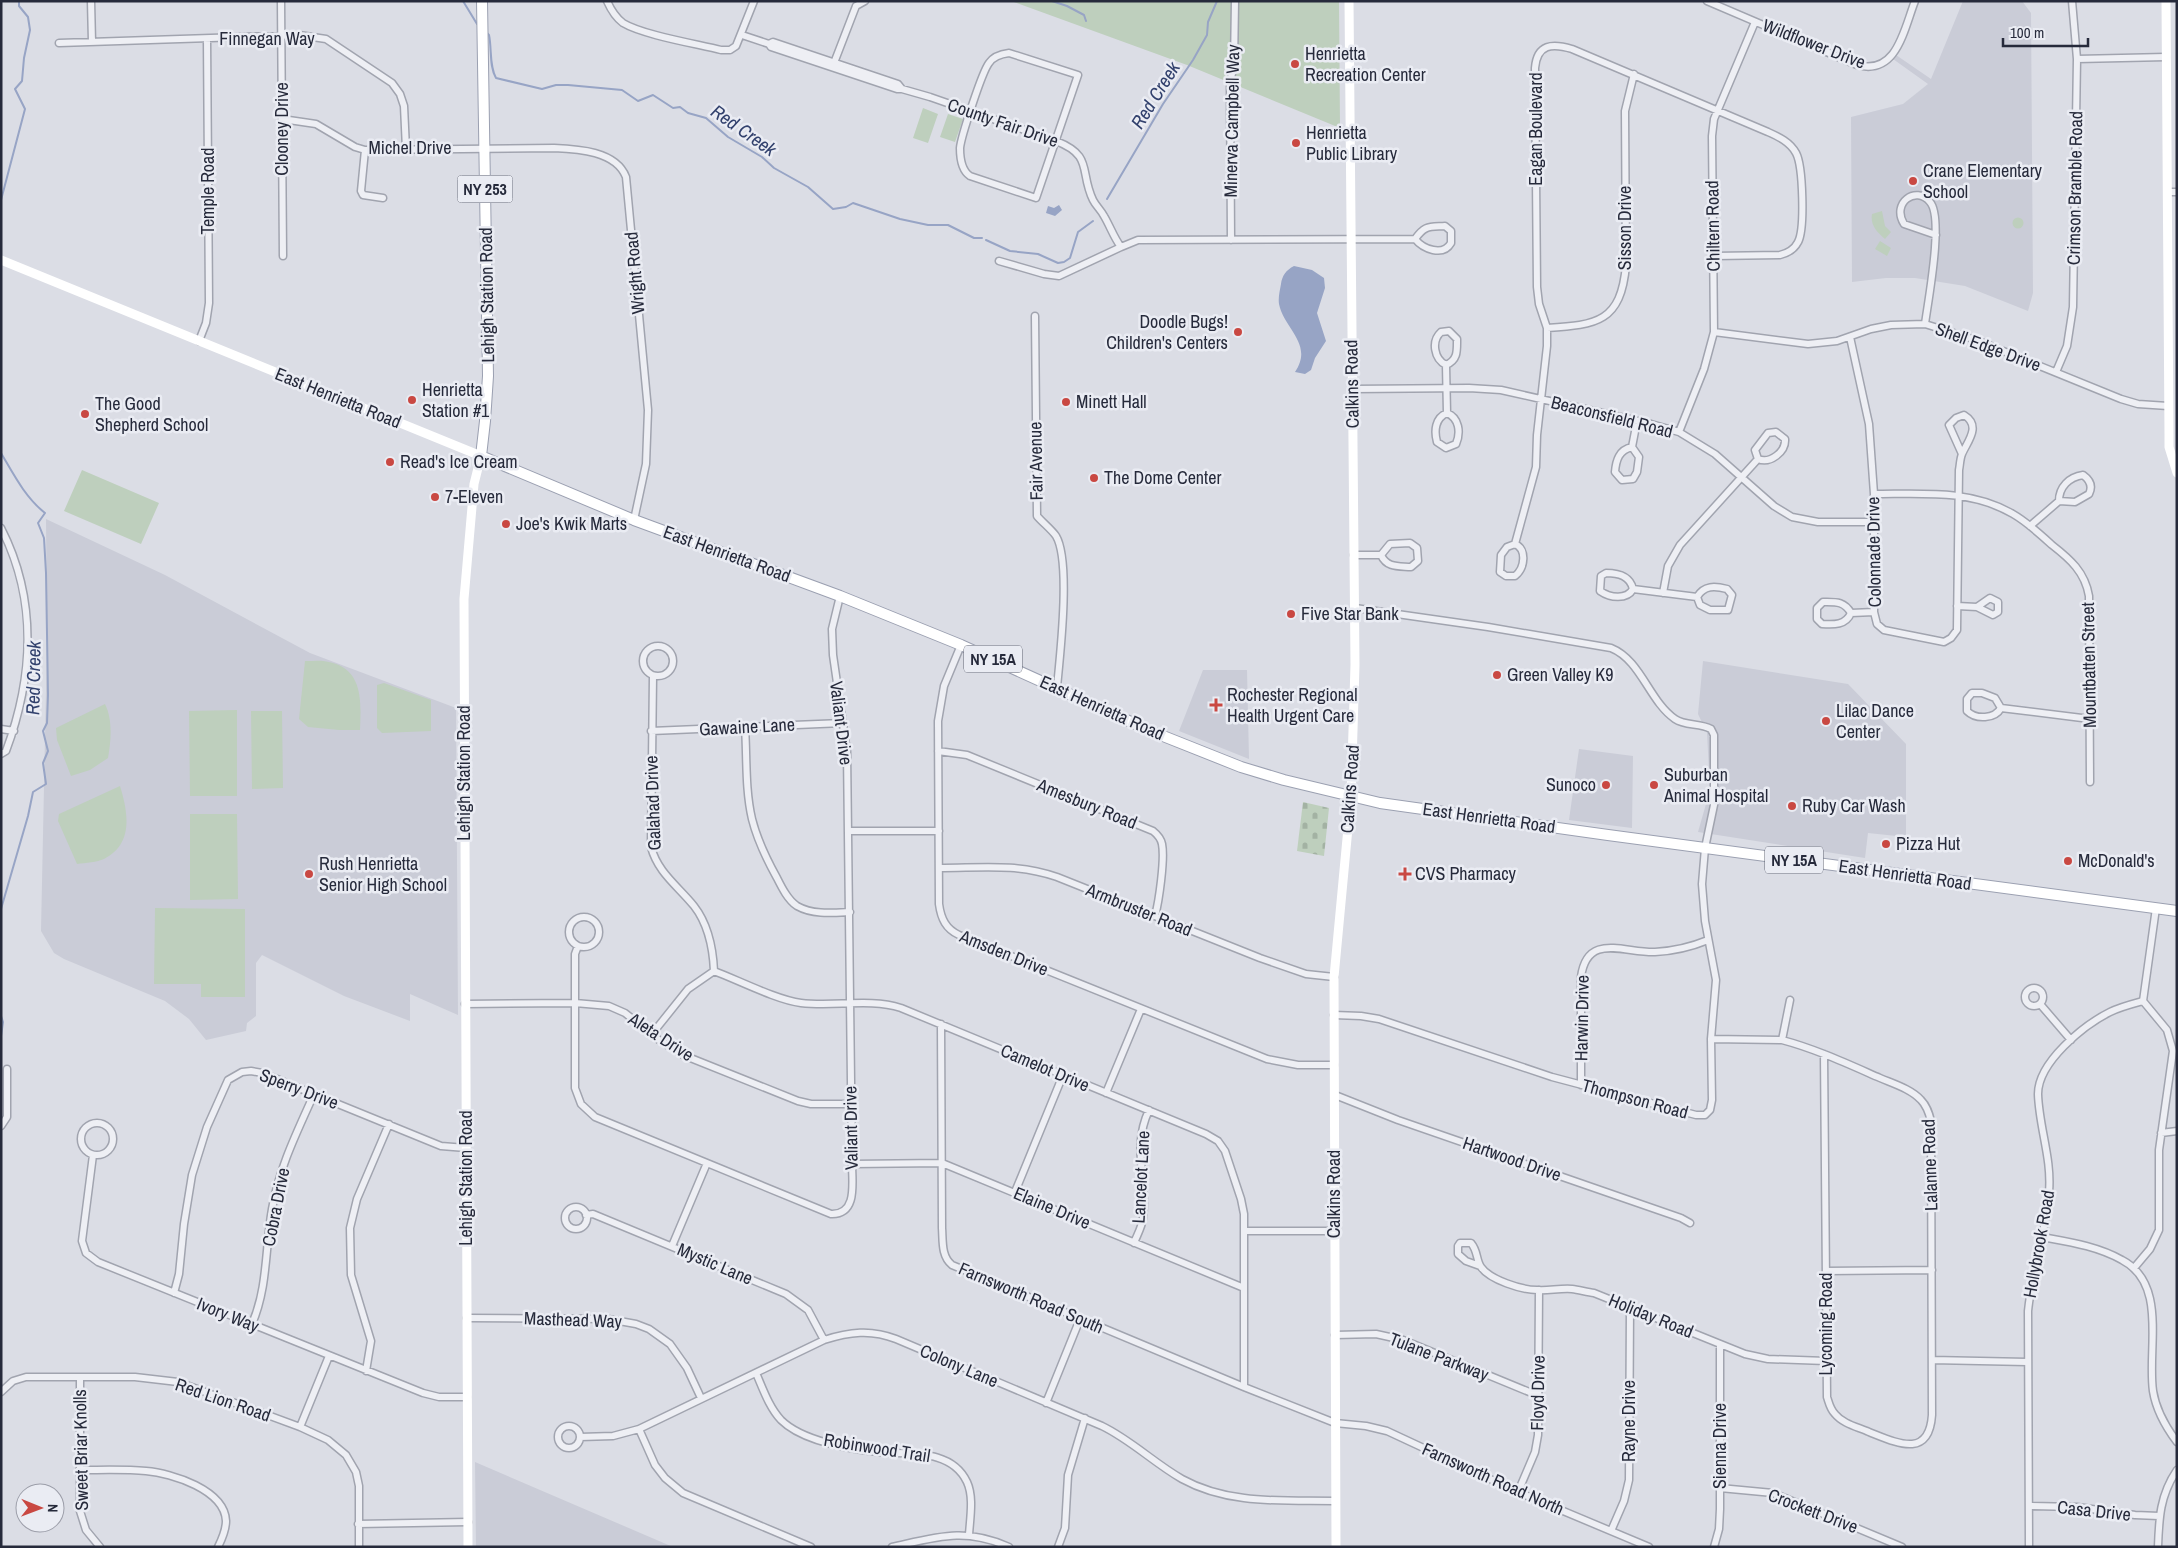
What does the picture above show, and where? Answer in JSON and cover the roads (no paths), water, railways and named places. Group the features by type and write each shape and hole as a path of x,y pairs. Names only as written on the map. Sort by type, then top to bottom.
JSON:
{"main road":[{"name":"Lehigh Station Road","path":"468,1547 464,599 474,484 485,421 488,376 482,1"},
{"name":"Calkins Road","path":"1336,1547 1334,977 1351,796 1355,608 1348,1"},
{"path":"2166,1 2166,57 2172,192 2168,406 2169,447 2177,473"},
{"name":"East Henrietta Road","path":"1,260 634,520 840,596 961,645 1145,728 1241,767 1284,780 1380,803 2177,911"}],"street":[{"path":"91,1 92,42"},
{"name":"Clooney Drive","path":"282,1 283,256"},
{"path":"607,1 612,13 624,23 644,31 721,50 730,50 736,46 754,1"},
{"path":"834,63 854,4 865,1"},
{"name":"Minerva Campbell Way","path":"1231,240 1230,82 1234,65 1235,1"},
{"name":"Wildflower Drive","path":"1706,1 1857,65 1877,66 1886,62 1894,53 1915,1"},
{"name":"Crimson Bramble Road","path":"2056,372 2066,346 2073,307 2077,58 2072,1"},
{"name":"Chiltern Road","path":"1679,432 1704,369 1714,332 1712,136 1717,110 1755,22"},
{"name":"County Fair Drive","path":"742,35 769,44 771,47 897,89 902,89 1068,146 1078,154 1085,166 1092,198 1121,247"},
{"name":"Finnegan Way","path":"60,43 315,36 326,40 392,83 400,94 404,106 406,149"},
{"name":"Temple Road","path":"198,341 206,323 209,303 207,39"},
{"name":"County Fair Drive","path":"769,44 773,42 898,84 902,89"},
{"name":"Eagan Boulevard","path":"1515,544 1536,467 1547,346 1547,328 1539,304 1537,287 1536,61 1541,51 1545,48 1563,46 1634,74 1780,138 1795,151 1801,169 1801,231 1796,246 1784,254 1714,256"},
{"path":"1002,54 1022,56 1078,75 1036,198 970,176 964,171 960,151 971,112 987,66 994,58 1002,54"},
{"path":"2077,58 2166,57"},
{"name":"Sisson Drive","path":"1547,328 1585,326 1595,323 1612,308 1622,288 1626,265 1625,112 1634,74"},
{"name":"Michel Drive","path":"282,119 316,124 355,147 365,150 485,148"},
{"name":"Wright Road","path":"485,148 570,149 614,160 624,170 648,410 646,464 634,520"},
{"path":"365,150 361,191 363,195 383,198"},
{"path":"1925,324 1936,235 1935,210 1923,196 1905,199 1900,206 1900,213 1904,224 1936,235"},
{"path":"998,261 1044,274 1059,276 1138,240 1415,238 1427,227 1445,226 1451,231 1451,243 1446,249 1427,249 1422,247 1415,238"},
{"name":"Fair Avenue","path":"1035,316 1037,516 1056,537 1062,555 1063,624 1057,687"},
{"name":"Shell Edge Drive","path":"1714,332 1797,344 1825,343 1850,338 1871,329 1891,325 1925,324 1976,340 2121,399 2138,404 2168,406"},
{"path":"1450,331 1457,339 1458,352 1454,360 1446,365 1440,362 1436,355 1436,341 1442,332 1450,331"},
{"name":"Colonnade Drive","path":"1850,338 1867,409 1874,494 1874,612 1877,624 1884,630 1944,642 1951,638 1957,630 1957,495 1962,454 1973,431 1971,422 1964,416 1956,418 1949,425 1962,454"},
{"path":"1446,365 1447,413"},
{"name":"Beaconsfield Road","path":"1353,389 1446,388 1501,390 1637,421 1679,432 1715,454 1774,506 1792,517 1818,522 1874,522"},
{"path":"1447,413 1452,415 1457,421 1459,437 1456,444 1446,448 1437,442 1436,425 1442,415 1447,413"},
{"path":"1632,447 1623,450 1618,457 1615,472 1622,480 1633,479 1637,472 1639,456 1632,447 1637,421"},
{"path":"1776,432 1785,439 1784,447 1772,460 1763,461 1758,459 1755,450 1768,433 1776,432"},
{"path":"1662,593 1673,554 1758,459"},
{"path":"2030,526 2059,501 2062,488 2075,477 2082,475 2089,482 2091,490 2081,500 2069,503 2059,501"},
{"name":"Mountbatten Street","path":"1874,494 1957,495 1985,501 2004,509 2030,526 2075,565 2088,589 2090,782"},
{"path":"1,528 12,549 20,574 25,599 28,637 25,683 14,731 6,752 1,754"},
{"path":"1410,542 1417,548 1418,561 1411,567 1393,566 1388,564 1381,555 1390,544 1410,542"},
{"name":"Eagan Boulevard","path":"1515,544 1519,546 1523,553 1520,571 1515,576 1506,576 1500,572 1501,555 1506,547 1515,544"},
{"path":"1354,555 1381,555"},
{"path":"1606,573 1625,576 1630,579 1633,589 1631,594 1621,597 1608,596 1600,591 1601,576 1606,573"},
{"path":"1707,588 1727,589 1732,595 1730,606 1724,610 1704,608 1697,597 1700,592 1707,588"},
{"path":"1633,589 1697,597"},
{"name":"Valiant Drive","path":"578,946 575,954 575,1088 582,1104 596,1117 831,1214 837,1214 848,1208 852,1200 852,1164 847,752 833,655 832,629 840,596"},
{"path":"1823,602 1839,602 1846,605 1851,613 1848,619 1841,624 1822,624 1818,619 1817,608 1823,602"},
{"path":"1957,606 1977,607"},
{"name":"Thompson Road","path":"1334,1015 1379,1019 1581,1085 1696,1115 1705,1114 1710,1110 1712,1100 1711,1039 1716,980 1708,940 1702,884 1704,848 1714,805 1714,735 1712,729 1675,719 1622,654 1611,648 1488,627 1355,608"},
{"path":"1851,613 1874,612"},
{"name":"Amsden Drive","path":"961,645 941,697 938,722 940,909 942,918 951,931 1141,1009 1272,1060 1298,1064 1334,1065"},
{"name":"Galahad Drive","path":"663,647 671,654 673,659 671,669 663,676 653,676 648,674 643,666 644,656 650,648 663,647"},
{"name":"Galahad Drive","path":"653,676 651,847 661,870 695,907 701,918 711,944 714,971"},
{"path":"1972,693 1982,693 1995,698 2001,708 1999,712 1990,716 1974,716 1967,711 1967,699 1972,693"},
{"path":"2001,708 2090,718"},
{"name":"Gawaine Lane","path":"651,731 843,723"},
{"path":"745,727 752,820 763,849 780,883 793,902 807,910 830,913 850,912"},
{"path":"1,730 14,731"},
{"name":"Amesbury Road","path":"938,751 967,755 1153,832 1160,840 1163,849 1155,916"},
{"path":"849,831 939,830"},
{"name":"Armbruster Road","path":"939,868 1017,867 1031,869 1295,971 1334,977"},
{"path":"2134,1268 2150,1249 2159,1230 2158,1188 2161,1133 2173,1051 2167,1030 2143,1001 2156,908"},
{"name":"Valiant Drive","path":"579,917 589,917 597,923 600,932 599,937 592,945 578,946 573,943 569,934 571,924 579,917"},
{"name":"Harwin Drive","path":"1581,1085 1581,977 1582,967 1590,954 1604,948 1654,952 1670,951 1708,940"},
{"path":"652,1034 688,989 714,971"},
{"name":"Camelot Drive","path":"714,971 793,1002 889,1004 1206,1134 1222,1146 1240,1199 1245,1231 1244,1387"},
{"path":"1782,1040 1790,1000"},
{"name":"Hollybrook Road","path":"2029,1547 2027,1362 2029,1294 2042,1237 2050,1182 2040,1111 2039,1086 2046,1069 2071,1040 2105,1014 2143,1001"},
{"name":"Aleta Drive","path":"465,1004 575,1003 616,1008 683,1055 798,1102 811,1104 851,1104"},
{"path":"2040,1004 2071,1040"},
{"path":"1106,1093 1141,1009"},
{"name":"Farnsworth Road South","path":"941,1024 943,1247 949,1262 1080,1319 1335,1423"},
{"name":"Lalanne Road","path":"1711,1039 1782,1040 1824,1054 1908,1090 1922,1100 1931,1121 1932,1360"},
{"name":"Lycoming Road","path":"1824,1054 1826,1361 1827,1397 1834,1414 1847,1423 1896,1443 1911,1445 1925,1438 1932,1424 1932,1360"},
{"path":"1,1126 7,1117 7,1069"},
{"name":"Sperry Drive","path":"174,1293 179,1274 184,1224 192,1175 207,1127 226,1083 237,1074 256,1072 441,1146 466,1148"},
{"path":"1015,1192 1063,1075"},
{"name":"Cobra Drive","path":"252,1324 259,1307 264,1286 272,1210 277,1185 290,1146 314,1094"},
{"name":"Hartwood Drive","path":"1335,1095 1398,1120 1681,1218 1690,1223"},
{"name":"Lancelot Lane","path":"1134,1243 1143,1217 1140,1139 1142,1126 1149,1110"},
{"path":"92,1124 102,1124 110,1131 113,1141 108,1151 104,1154 93,1155 88,1153 82,1145 81,1135 92,1124"},
{"path":"366,1371 371,1342 351,1276 350,1228 357,1200 389,1124"},
{"path":"2161,1133 2177,1131"},
{"name":"Ivory Way","path":"93,1155 82,1234 83,1247 86,1253 98,1262 429,1395 448,1398 467,1397"},
{"path":"672,1246 707,1163"},
{"name":"Elaine Drive","path":"852,1164 942,1163 1244,1288"},
{"name":"Mystic Lane","path":"586,1215 593,1214 792,1297 808,1310 824,1340"},
{"path":"1245,1231 1334,1231"},
{"path":"2042,1237 2108,1253 2134,1268 2142,1278 2151,1303 2152,1376 2156,1405 2160,1417 2177,1442"},
{"name":"Holiday Road","path":"1480,1266 1502,1282 1520,1288 1584,1291 1757,1357 1826,1361"},
{"path":"1826,1271 1932,1270"},
{"name":"Floyd Drive","path":"1518,1492 1536,1447 1539,1396 1539,1290"},
{"name":"Rayne Drive","path":"1611,1531 1624,1501 1629,1480 1630,1307"},
{"name":"Masthead Way","path":"467,1318 608,1319 636,1324 648,1329 670,1344 687,1368 701,1398"},
{"path":"1046,1403 1080,1319"},
{"name":"Colony Lane","path":"580,1437 613,1436 639,1429 824,1340 851,1332 862,1332 888,1336 1085,1418 1130,1441 1183,1479 1215,1492 1258,1500 1335,1501"},
{"name":"Tulane Parkway","path":"1335,1335 1376,1334 1403,1340 1539,1396"},
{"name":"Sienna Drive","path":"1714,1547 1720,1522 1720,1344"},
{"path":"300,1427 329,1356"},
{"path":"1932,1360 2027,1362"},
{"name":"Robinwood Trail","path":"756,1373 776,1414 798,1432 821,1440 876,1452 932,1456 953,1466 963,1475 969,1488 970,1535"},
{"name":"Red Lion Road","path":"1,1392 9,1383 21,1378 135,1377 178,1382 300,1427 328,1440 342,1450 350,1460 358,1479 359,1547"},
{"name":"Sweet Briar Knolls","path":"80,1378 82,1518 86,1530 100,1547"},
{"path":"1058,1547 1064,1528 1068,1475 1085,1418"},
{"name":"Farnsworth Road North","path":"1335,1423 1366,1426 1387,1431 1518,1492 1649,1547"},
{"path":"639,1429 655,1464 665,1478 683,1493 810,1547"},
{"path":"80,1470 158,1473 208,1492 220,1502 226,1515 225,1531 218,1547"},
{"path":"2158,1547 2158,1516 2164,1494 2177,1470"},
{"name":"Crockett Drive","path":"1720,1488 1773,1493 1902,1547"},
{"name":"Casa Drive","path":"2029,1506 2077,1507 2135,1516 2158,1516"},
{"path":"358,1524 468,1522"},
{"path":"892,1547 938,1537 970,1535 1009,1547"}],"water":[{"path":"1059,205 1062,210 1055,216 1046,213 1048,206 1054,208"},
{"path":"1294,266 1312,270 1324,278 1325,288 1317,313 1326,341 1315,358 1311,370 1305,374 1295,372 1300,362 1300,345 1286,321 1279,304 1282,278"}],"waterway":[{"name":"Red Creek","path":"1,200 25,109 15,89 22,81 24,58 30,30 28,17 19,6 19,1"},
{"name":"Red Creek","path":"463,1 477,24"},
{"path":"1052,1 1084,15 1086,21"},
{"name":"Red Creek","path":"1107,199 1163,104 1193,60 1207,35 1208,22 1217,1"},
{"name":"Red Creek","path":"487,33 490,40 492,68 496,78 542,89 556,85 568,85 622,90 638,101 653,95 673,108 680,107 688,113 706,118 728,137 762,157 774,168 808,187 833,209 846,207 853,203 900,219 928,225 948,225 974,238 982,238"},
{"name":"Red Creek","path":"986,240 1010,251 1038,254 1058,263 1064,262 1070,258 1078,232 1093,221"},
{"name":"Red Creek","path":"1,453 26,493 45,513 38,523 44,538 48,695 47,723 43,731 48,751 43,763 46,784 33,792 28,816 1,909"},
{"name":"Red Creek","path":"1,1016 3,1022 1,1036"}],"place":[{"name":"Henrietta Recreation Center","path":"1295,64"},
{"name":"Henrietta Public Library","path":"1296,143"},
{"name":"Crane Elementary School","path":"1913,181"},
{"name":"Doodle Bugs! Children's Centers","path":"1238,332"},
{"name":"Henrietta Station #1","path":"412,400"},
{"name":"Minett Hall","path":"1066,402"},
{"name":"The Good Shepherd School","path":"85,414"},
{"name":"Read's Ice Cream","path":"390,462"},
{"name":"The Dome Center","path":"1094,478"},
{"name":"7-Eleven","path":"435,497"},
{"name":"Joe's Kwik Marts","path":"506,524"},
{"name":"Five Star Bank","path":"1291,614"},
{"name":"Green Valley K9","path":"1497,675"},
{"name":"Rochester Regional Health Urgent Care","path":"1216,705"},
{"name":"Lilac Dance Center","path":"1826,721"},
{"name":"Sunoco","path":"1606,785"},
{"name":"Suburban Animal Hospital","path":"1654,785"},
{"name":"Ruby Car Wash","path":"1792,806"},
{"name":"Pizza Hut","path":"1886,844"},
{"name":"McDonald's","path":"2068,861"},
{"name":"Rush Henrietta Senior High School","path":"309,874"},
{"name":"CVS Pharmacy","path":"1405,874"}]}
